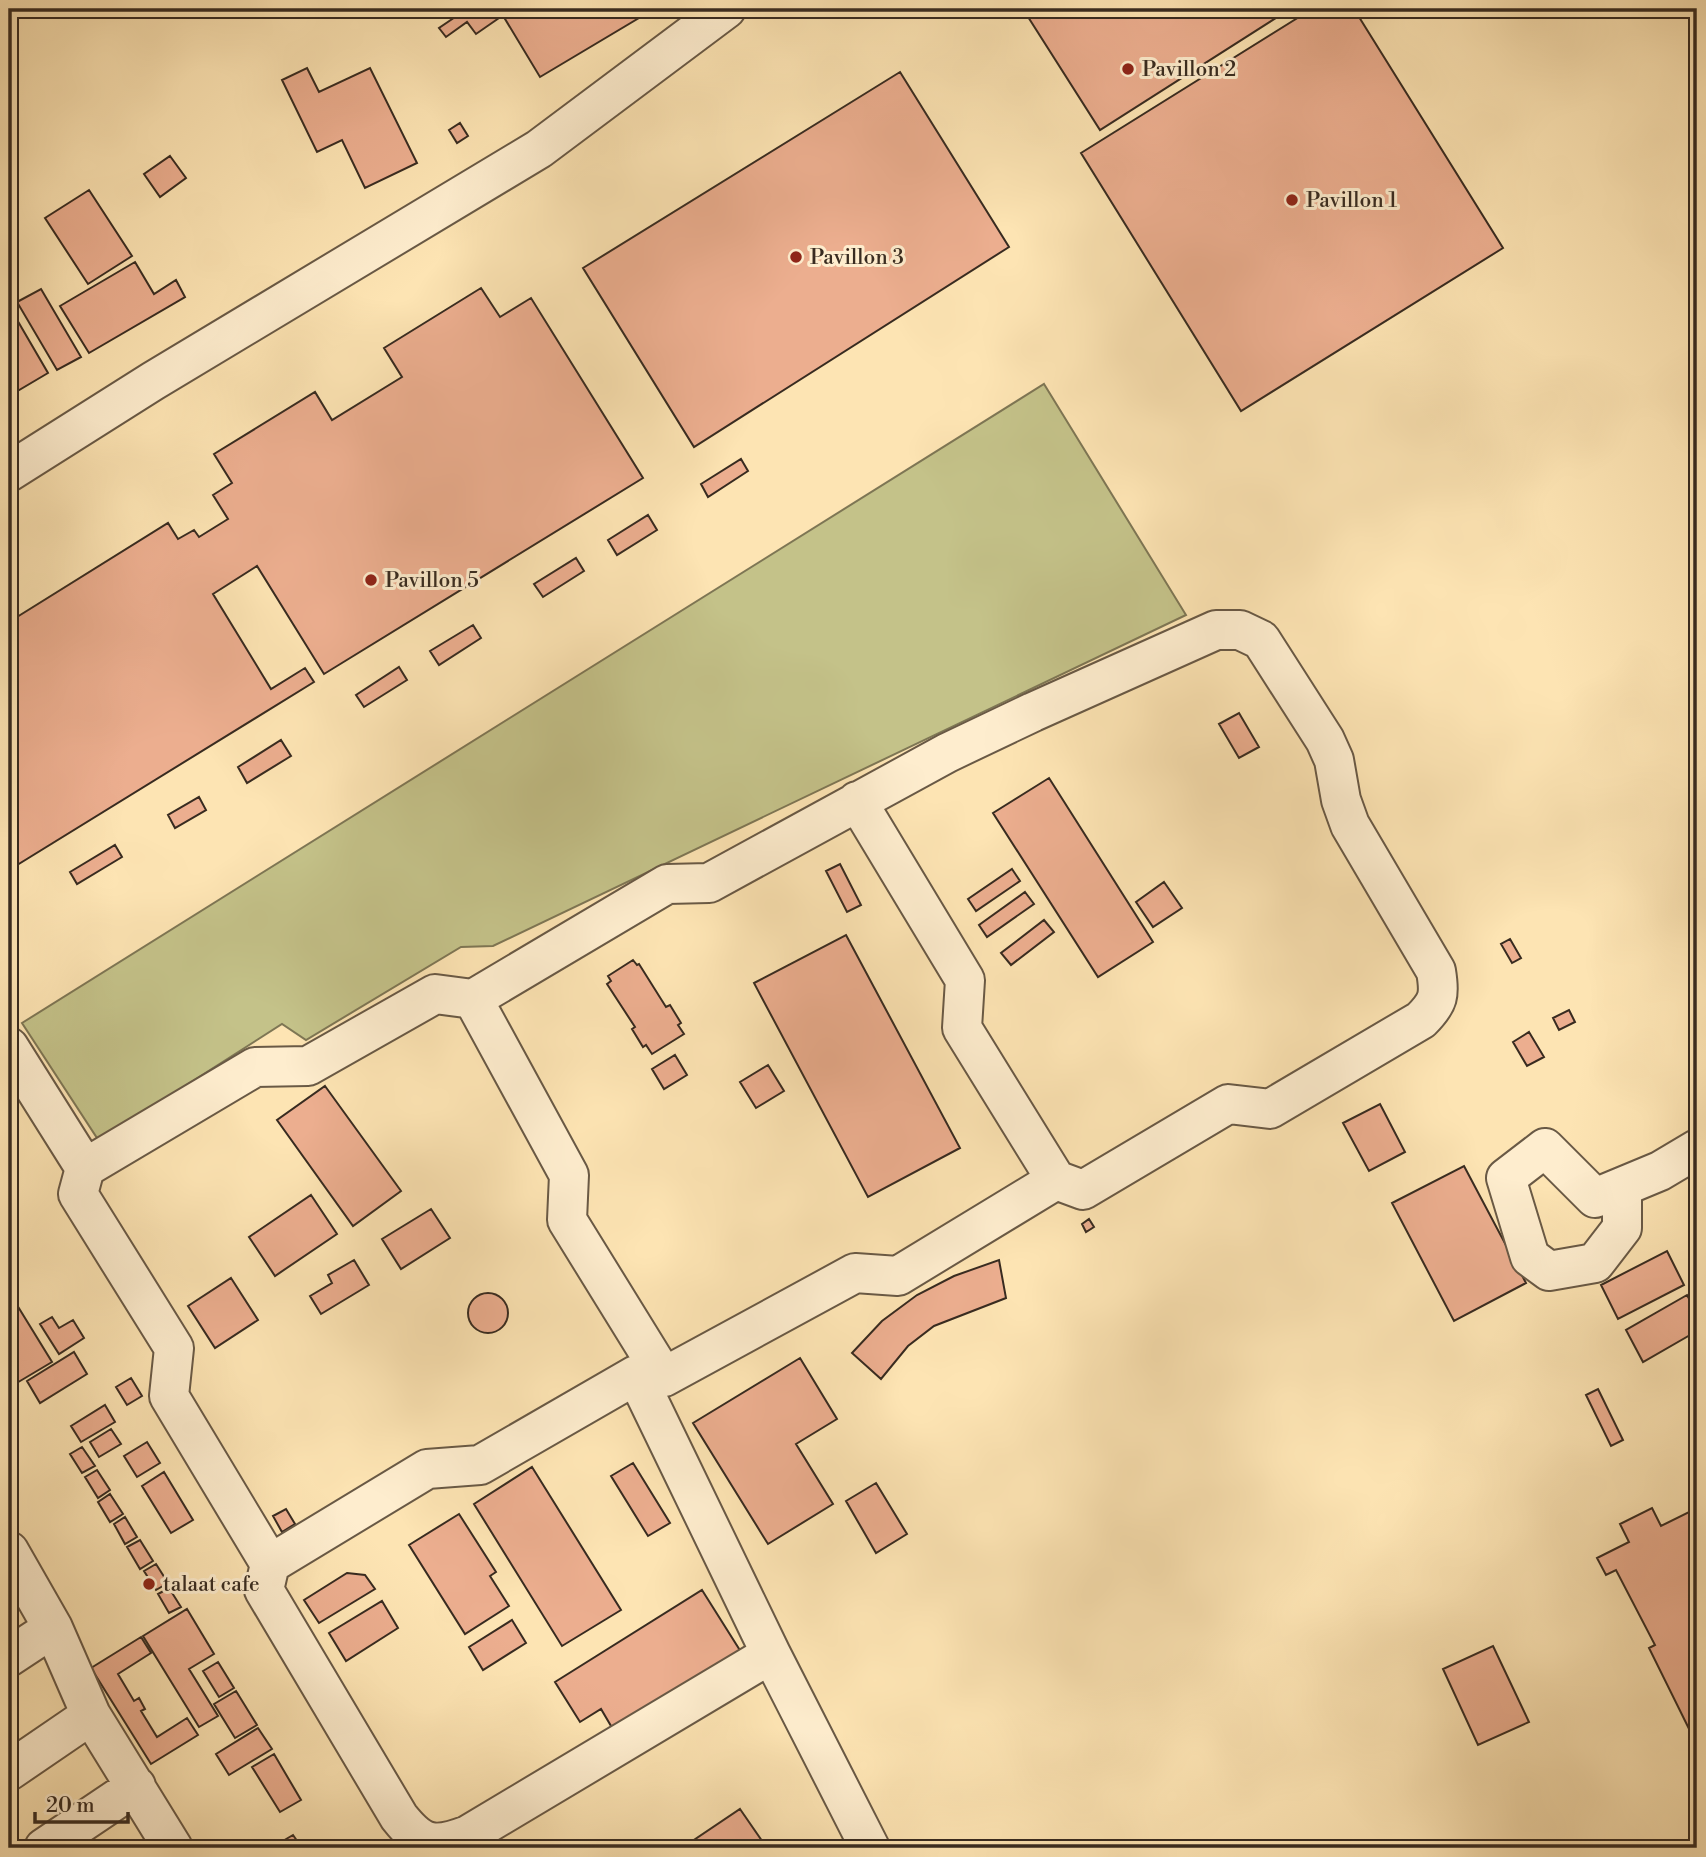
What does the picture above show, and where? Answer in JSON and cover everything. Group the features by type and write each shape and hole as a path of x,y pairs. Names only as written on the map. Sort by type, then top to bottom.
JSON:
{"lane":[{"path":"9,472 153,381 539,149 726,9"},
{"path":"771,1654 468,1835 446,1844 425,1841 410,1831 399,1817 264,1590 270,1564 169,1396 174,1348 78,1194 85,1168 255,1067 308,1066 435,994 473,999 667,884 709,883 857,801 1033,712 1216,630 1240,630 1261,640 1325,740 1334,760 1341,800 1350,825 1436,971 1438,997 1434,1007 1421,1020 1270,1109 1228,1104 1083,1190 1056,1180 962,1028 965,980 857,801"},
{"path":"473,999 569,1175 567,1220 650,1376 771,1654 870,1848"},
{"path":"9,1047 85,1168"},
{"path":"1622,1187 1660,1171 1697,1149"},
{"path":"270,1564 427,1469 480,1465 855,1273 898,1276 1056,1180"},
{"path":"9,1552 53,1628 92,1715 173,1848"},
{"path":"9,1657 53,1628"},
{"path":"9,1771 92,1715"},
{"path":"44,1848 136,1786"}],"shaded area":[{"path":"1044,384 1186,615 493,946 461,947 306,1040 282,1024 99,1141 22,1023"}],"building":[{"path":"458,9 493,9 499,18 476,34 467,22 446,37 439,28 461,13"},
{"path":"499,9 654,9 540,77"},
{"name":"Pavillon 2","path":"1023,9 1290,9 1100,130"},
{"name":"Pavillon 1","path":"1312,9 1354,9 1503,248 1241,411 1081,153"},
{"path":"1436,9 1452,9 1440,16"},
{"path":"307,68 319,92 370,68 417,163 365,188 342,140 317,152 282,80"},
{"name":"Pavillon 3","path":"900,72 1009,247 694,447 583,268"},
{"path":"460,123 468,136 457,143 449,130"},
{"path":"170,156 186,178 160,197 144,174"},
{"path":"89,190 132,256 88,284 45,218"},
{"path":"135,262 154,294 176,280 185,297 89,353 60,306"},
{"name":"Pavillon 5","path":"481,288 500,317 531,298 643,478 324,674 257,566 213,594 271,689 305,668 314,682 9,870 9,622 168,523 178,539 194,530 199,537 228,519 213,495 232,483 214,454 315,392 332,420 402,377 384,348"},
{"path":"41,289 81,357 57,370 17,302"},
{"path":"9,306 48,373 9,396"},
{"path":"741,459 748,471 708,497 701,484"},
{"path":"648,515 657,530 617,555 608,540"},
{"path":"576,558 584,571 543,597 534,584"},
{"path":"473,625 481,638 439,665 430,651"},
{"path":"399,667 407,680 364,707 356,695"},
{"path":"1239,713 1259,747 1239,758 1219,724"},
{"path":"281,740 291,756 247,783 238,767"},
{"path":"1049,778 1153,942 1098,977 993,813"},
{"path":"199,797 206,810 175,828 168,815"},
{"path":"115,845 122,857 77,884 70,872"},
{"path":"840,864 861,905 847,912 826,871"},
{"path":"1012,869 1020,881 976,911 968,899"},
{"path":"1164,882 1182,908 1153,927 1136,902"},
{"path":"1025,892 1034,904 987,937 979,925"},
{"path":"1044,920 1054,932 1011,965 1001,953"},
{"path":"846,935 960,1148 868,1197 754,983"},
{"path":"1510,939 1521,958 1512,963 1501,944"},
{"path":"633,960 639,964 666,1007 670,1005 684,1034 652,1054 646,1045 643,1047 632,1029 635,1027 607,984 611,981 608,976"},
{"path":"1569,1010 1575,1022 1559,1030 1553,1018"},
{"path":"1529,1032 1544,1057 1527,1066 1513,1042"},
{"path":"675,1055 687,1075 664,1089 652,1069"},
{"path":"768,1065 784,1091 756,1108 740,1082"},
{"path":"325,1086 401,1191 353,1226 277,1120"},
{"path":"1380,1104 1405,1152 1369,1171 1343,1123"},
{"path":"1464,1166 1526,1283 1454,1321 1392,1203"},
{"path":"311,1195 337,1234 275,1276 249,1237"},
{"path":"431,1209 450,1238 401,1269 382,1239"},
{"path":"1089,1219 1094,1227 1086,1232 1082,1224"},
{"path":"1667,1251 1684,1285 1618,1319 1601,1285"},
{"path":"354,1260 369,1285 321,1314 310,1296 332,1283 328,1275"},
{"path":"999,1260 1006,1298 934,1326 908,1346 881,1379 852,1353 882,1321 917,1295 954,1276"},
{"path":"231,1278 258,1320 215,1348 188,1306"},
{"path":"9,1292 52,1362 15,1384 9,1374"},
{"path":"488,1293 502,1299 508,1313 502,1327 488,1333 474,1327 468,1313 474,1299"},
{"path":"1687,1295 1697,1313 1697,1331 1643,1362 1626,1330"},
{"path":"52,1317 59,1328 73,1320 84,1338 59,1354 40,1324"},
{"path":"74,1352 87,1374 40,1403 27,1381"},
{"path":"800,1358 837,1419 796,1444 833,1504 768,1544 693,1423"},
{"path":"131,1378 142,1396 127,1405 116,1387"},
{"path":"1598,1389 1623,1440 1611,1446 1586,1395"},
{"path":"105,1405 115,1422 81,1442 71,1426"},
{"path":"111,1429 121,1444 99,1457 90,1442"},
{"path":"147,1442 160,1463 137,1477 124,1456"},
{"path":"82,1447 95,1466 82,1473 70,1454"},
{"path":"633,1463 670,1523 648,1536 611,1476"},
{"path":"532,1467 621,1610 562,1646 474,1504"},
{"path":"97,1470 110,1490 98,1498 85,1477"},
{"path":"164,1472 193,1520 171,1533 142,1486"},
{"path":"876,1483 907,1534 876,1553 846,1501"},
{"path":"110,1494 123,1514 110,1522 98,1502"},
{"path":"1652,1508 1661,1526 1689,1512 1697,1528 1697,1745 1649,1648 1655,1645 1616,1570 1606,1575 1597,1558 1629,1542 1620,1524"},
{"path":"286,1509 295,1524 282,1532 273,1516"},
{"path":"459,1514 496,1572 490,1576 509,1606 465,1634 409,1545"},
{"path":"125,1517 137,1537 125,1544 114,1524"},
{"path":"140,1540 153,1561 140,1569 127,1547"},
{"path":"156,1564 168,1583 156,1590 144,1571"},
{"path":"347,1573 365,1575 375,1589 319,1623 304,1600"},
{"path":"169,1588 181,1607 169,1613 158,1594"},
{"path":"702,1590 741,1652 614,1731 601,1709 580,1722 555,1682"},
{"path":"382,1601 398,1628 346,1661 329,1633"},
{"path":"187,1609 214,1654 189,1669 218,1716 199,1727 143,1636"},
{"path":"512,1620 526,1643 483,1670 469,1647"},
{"path":"141,1637 151,1653 118,1674 134,1701 139,1698 145,1709 141,1711 157,1737 187,1718 198,1735 151,1764 91,1668"},
{"path":"1493,1646 1529,1722 1478,1745 1443,1669"},
{"path":"218,1662 234,1688 219,1697 203,1671"},
{"path":"236,1691 257,1725 235,1738 214,1704"},
{"path":"258,1728 272,1749 229,1775 216,1754"},
{"path":"274,1754 301,1800 280,1812 252,1767"},
{"path":"740,1809 767,1848 682,1848"},
{"path":"293,1835 302,1848 278,1848 276,1845"}],"place":[{"name":"Pavillon 2","path":"1128,69"},
{"name":"Pavillon 1","path":"1292,200"},
{"name":"Pavillon 3","path":"796,257"},
{"name":"Pavillon 5","path":"371,580"},
{"name":"talaat cafe","path":"149,1584"}]}
